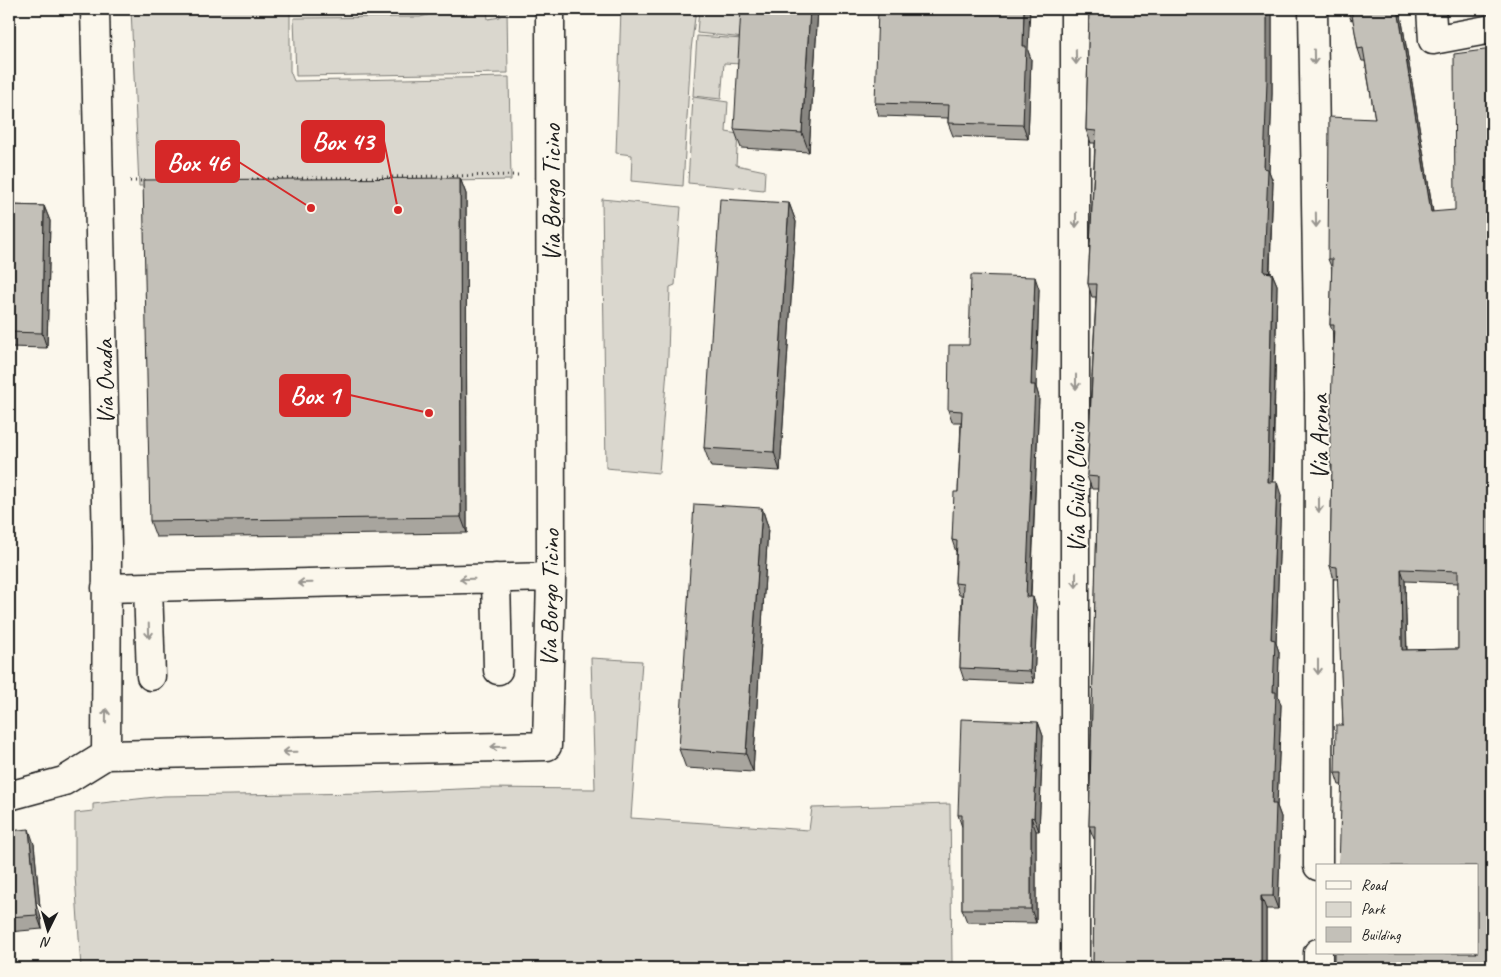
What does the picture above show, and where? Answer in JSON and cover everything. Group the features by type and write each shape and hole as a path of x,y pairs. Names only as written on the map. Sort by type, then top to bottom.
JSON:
{"street":[{"name":"Via Ovada","path":"95,9 106,588 106,755"},
{"name":"Via Borgo Ticino","path":"106,755 546,746 551,577 552,174 550,9"},
{"name":"Via Giulio Clovio","path":"1075,9 1075,968"},
{"name":"Via Arona","path":"1313,9 1319,394 1318,864"},
{"path":"1431,9 1433,40 1492,29"},
{"path":"106,588 551,577"},
{"path":"496,578 498,670"},
{"path":"148,587 151,676"},
{"path":"9,796 64,781 106,755"},
{"path":"1318,954 1318,968"}],"path":[{"path":"247,179 552,174"},
{"path":"99,182 148,181"}],"green space":[{"path":"131,9 290,9 290,71 294,81 509,77 511,180 139,186"},
{"path":"435,9 487,10 488,19 500,17 499,9 507,9 508,73 296,76 294,18 420,17 428,15"},
{"path":"621,9 696,9 691,50 683,186 631,181 632,155 616,153"},
{"path":"699,9 745,9 744,38 697,33"},
{"path":"697,36 743,39 741,64 724,63 721,99 693,96"},
{"path":"693,97 728,102 726,132 738,134 736,165 765,171 764,190 688,183"},
{"path":"602,199 681,207 675,285 670,287 668,356 659,473 606,468"},
{"path":"591,658 642,661 631,818 809,830 812,808 950,804 952,962 960,968 81,968 75,875 75,813 93,811 93,804 164,796 368,793 483,788 595,789"}],"building":[{"path":"741,9 810,9 802,133 734,129"},
{"path":"878,9 1024,9 1023,46 1026,46 1023,125 948,123 949,105 875,103"},
{"path":"1089,9 1267,9 1264,168 1268,169 1264,272 1272,273 1268,482 1277,482 1271,639 1275,640 1273,692 1276,692 1272,804 1276,804 1273,896 1261,896 1261,968 1093,968 1095,826 1089,826 1098,477 1087,476 1097,284 1088,284 1096,131 1086,130"},
{"path":"1351,9 1398,9 1431,212 1455,210 1454,54 1492,49 1492,968 1337,968 1337,965 1334,965 1334,954 1478,954 1478,864 1339,864 1342,773 1335,773 1336,725 1343,725 1337,567 1330,566 1332,465 1330,465 1330,430 1334,325 1330,325 1332,259 1328,259 1329,117 1375,119 1363,48 1358,49","holes":["1401,569 1458,571 1458,649 1402,650"]},
{"path":"460,178 461,517 150,521 143,180"},
{"path":"720,199 789,203 774,452 704,448"},
{"path":"9,205 44,206 42,333 9,332"},
{"path":"971,275 1035,277 1031,385 1035,385 1026,597 1033,597 1030,671 960,668 963,584 955,583 957,541 952,540 954,492 958,492 962,411 948,410 949,345 969,345"},
{"path":"694,504 762,508 746,754 679,749"},
{"path":"961,719 1038,722 1034,818 1031,817 1031,909 962,909 962,815 958,815"},
{"path":"29,829 37,915 9,917 9,831"}],"place":[{"name":"Box 46","path":"311,208"},
{"name":"Box 43","path":"398,210"},
{"name":"Box 1","path":"429,413"}]}
